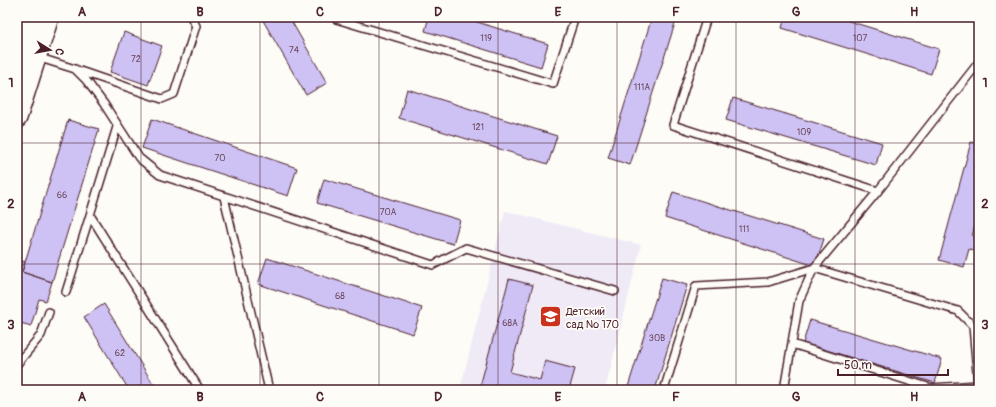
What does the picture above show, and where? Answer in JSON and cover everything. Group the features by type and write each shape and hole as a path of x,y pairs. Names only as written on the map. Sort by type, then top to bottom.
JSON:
{"main road":[{"path":"17,62 31,17"},
{"path":"17,118 49,17"}],"lane":[{"path":"36,57 162,99 174,94 196,26 191,17"},
{"path":"335,17 336,19 553,84 575,17"},
{"path":"707,17 673,126 878,191"},
{"path":"784,390 800,301 814,268 878,191 979,62"},
{"path":"75,69 86,80 104,104 117,127 139,158 160,175 433,265 466,248 615,291"},
{"path":"66,292 117,127"},
{"path":"224,197 269,390"},
{"path":"90,215 200,390"},
{"path":"664,390 696,286 768,282 814,268 958,312 973,326 978,385 930,389 792,344"},
{"path":"17,364 41,336 49,312"}],"shaded area":[{"name":"Детский сад № 170","path":"505,211 641,245 605,390 460,390"}],"building":[{"path":"261,17 289,17 327,83 306,95"},
{"path":"429,17 461,17 548,44 541,67 425,31"},
{"path":"652,17 677,17 630,165 608,158"},
{"path":"785,17 836,17 939,49 931,74 782,28"},
{"path":"124,32 162,46 148,85 110,72"},
{"path":"407,89 557,136 548,164 399,118"},
{"path":"733,98 882,143 876,165 726,120"},
{"path":"152,119 297,168 288,196 142,148"},
{"path":"68,120 99,129 52,282 22,272"},
{"path":"971,142 979,144 979,211 972,236 979,238 979,251 969,249 964,267 939,260"},
{"path":"324,179 460,220 453,244 317,203"},
{"path":"673,192 824,239 815,266 665,218"},
{"path":"267,258 422,308 413,334 258,284"},
{"path":"17,259 25,262 22,272 52,282 46,301 39,299 31,326 17,322"},
{"path":"662,278 687,285 655,390 627,390"},
{"path":"509,279 533,285 510,372 540,380 545,361 575,369 569,390 525,390 507,385 506,390 479,390"},
{"path":"104,304 157,390 129,390 84,317"},
{"path":"810,320 942,359 935,383 803,343"}],"place":[{"name":"Детский сад № 170","path":"551,317"}]}
